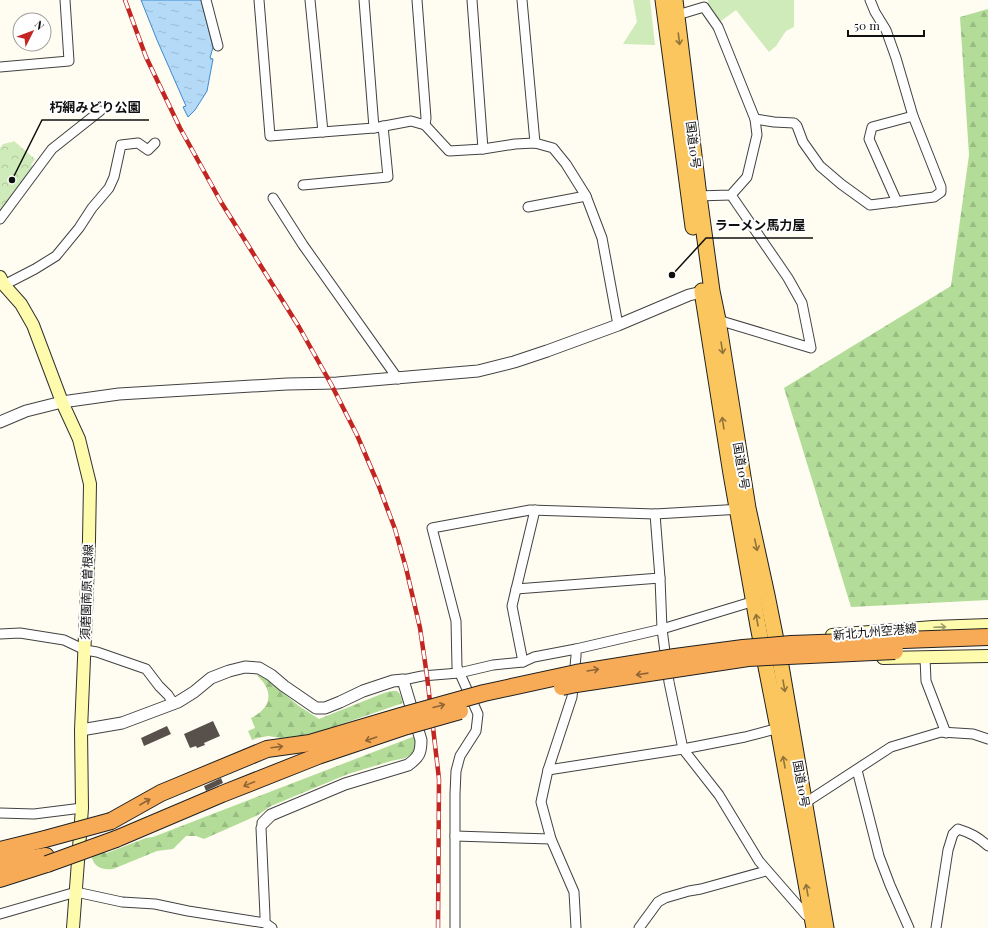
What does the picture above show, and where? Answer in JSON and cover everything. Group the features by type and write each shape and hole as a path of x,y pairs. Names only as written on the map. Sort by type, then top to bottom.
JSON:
{"highway":[{"name":"国道10号","path":"663,0 671,17 707,291 712,358 769,641 819,925"},
{"name":"国道10号","path":"671,17 675,0"},
{"name":"国道10号","path":"707,291 718,320 753,598 769,641"},
{"path":"0,879 46,860 116,839 215,797 404,721 484,693 576,672 736,649 791,644 988,637"},
{"path":"0,850 111,821 161,793 267,749 310,744 404,721 576,684 748,658 988,647"},
{"path":"0,839 45,839"},
{"path":"0,863 46,860"}],"main road":[{"name":"須磨園南原曽根線","path":"2,281 21,304 33,325 62,402 79,439 90,484 81,730 82,808 73,928"},
{"name":"新北九州空港線","path":"769,641 934,627 988,625"},
{"name":"新北九州空港線","path":"772,660 988,656"}],"street":[{"path":"0,67 69,61 65,0"},
{"path":"206,0 218,46"},
{"path":"259,0 270,136 379,127 411,121 425,125 448,150 483,149 515,144 535,143 554,148 586,196 602,238 618,325"},
{"path":"310,0 323,132"},
{"path":"303,185 388,177 379,127 364,0"},
{"path":"417,0 426,118 425,125"},
{"path":"472,0 483,149"},
{"path":"522,0 535,143"},
{"path":"755,119 794,123 797,126 803,142 820,166 841,184 870,205 934,197 941,192 941,187 913,116 886,30 870,0"},
{"path":"671,17 704,7 718,27 755,119 757,135 747,178 730,195 694,196"},
{"path":"0,219 52,149 100,111"},
{"path":"897,202 869,139 872,127 913,116"},
{"path":"2,281 35,269 56,256 109,188 114,177 121,145 138,143 148,150 154,143"},
{"path":"718,320 811,348 802,303 788,278 730,195"},
{"path":"528,207 586,196"},
{"path":"273,198 303,245 398,379"},
{"path":"0,422 26,411 62,402 119,394 287,384 337,384 478,371 514,362 547,351 618,325 689,295 707,291"},
{"path":"455,928 456,771 460,756 476,731 478,714 457,667 456,621 432,528 530,510 655,514 743,509"},
{"path":"523,662 512,606 535,510"},
{"path":"655,514 662,629 669,682 683,749 719,795 766,871 806,915 819,925"},
{"path":"516,589 660,578"},
{"path":"81,730 122,723 174,704 194,692 211,678 245,667 259,668 316,708 325,708 363,691 393,681 422,676 459,673 493,665 523,662 534,658 662,629 748,603 753,598"},
{"path":"0,636 20,633 64,640 85,650 97,652 146,669 174,704"},
{"path":"665,653 769,641"},
{"path":"576,649 572,697 548,770 542,802 551,839 574,892 576,928"},
{"path":"925,658 926,682 946,733"},
{"path":"668,671 772,660"},
{"path":"269,926 265,916 261,828 263,822 271,816 345,784 408,765 417,759 421,750 421,740 403,680"},
{"path":"548,770 683,749 746,737 784,726"},
{"path":"798,804 857,770 891,747 941,732 973,734 988,739"},
{"path":"857,770 879,856 909,928"},
{"path":"0,813 34,814 82,808"},
{"path":"936,928 948,850 953,834 958,829 968,832 988,846"},
{"path":"455,836 551,839"},
{"path":"639,928 658,902 665,898 766,871"},
{"path":"0,914 76,892 122,902 155,904 269,926"}],"green space":[{"path":"633,0 650,0 655,45 623,44 637,22"},
{"path":"708,0 794,0 794,27 786,31 776,46 769,52 736,10 717,24 708,9"},
{"path":"988,9 988,600 851,607 784,388 951,286 969,155 960,17"},
{"path":"14,141 35,159 31,165 34,168 13,192 0,212 0,148 3,144"},
{"path":"257,675 266,679 299,706 319,719 392,691 397,691 399,693 403,703 295,740 268,736 252,740 248,731 255,728 251,718 264,709 268,700 268,690"},
{"path":"415,736 416,750 405,758 348,774 271,806 258,815 204,839 196,836 186,836 173,849 157,851 113,869 99,867 94,863 91,856 101,852 107,853 146,838 153,837"}],"water":[{"path":"141,0 201,0 213,47 210,58 213,59 207,91 195,110 188,117 183,107 186,106"}],"building":[{"path":"213,721 220,736 204,743 205,745 197,748 196,746 190,748 184,734"},
{"path":"167,726 171,734 144,746 141,738"},
{"path":"221,778 223,783 206,791 204,786"}],"railway":[{"path":"125,0 146,57 180,128 221,202 299,327 331,384 357,435 395,529 420,628 439,779 438,928"}],"place":[{"name":"朽網みどり公園","path":"12,180"},
{"name":"ラーメン馬力屋","path":"672,275"}]}
